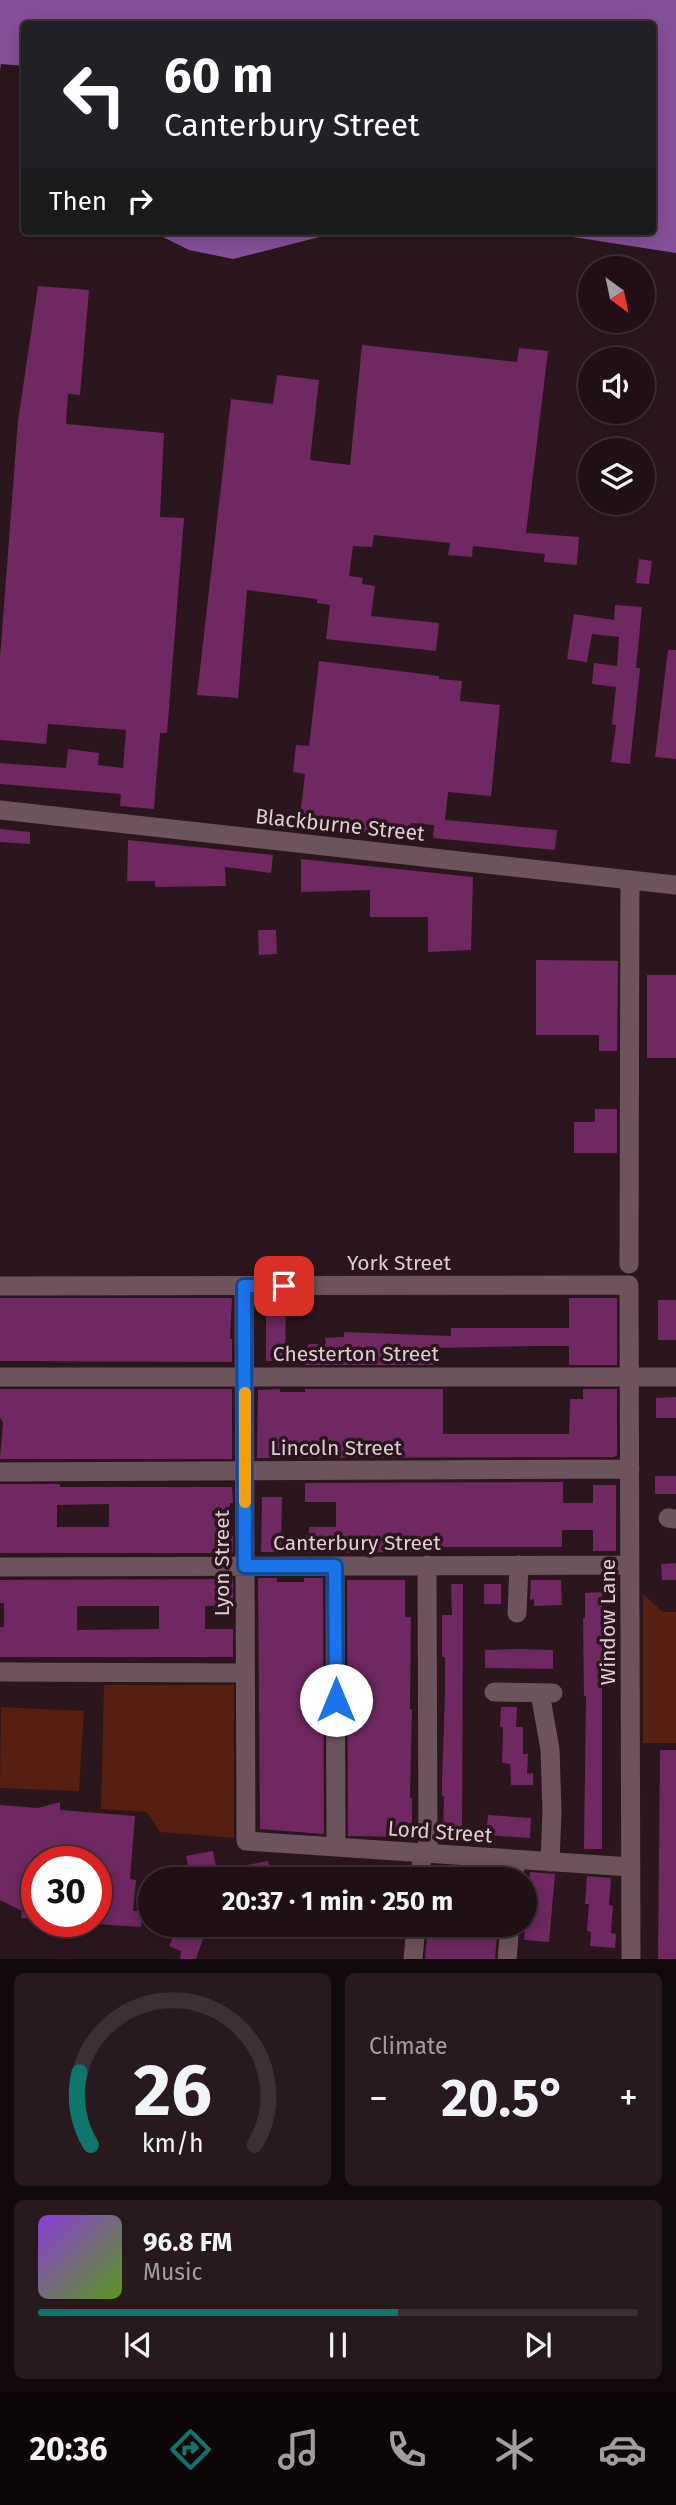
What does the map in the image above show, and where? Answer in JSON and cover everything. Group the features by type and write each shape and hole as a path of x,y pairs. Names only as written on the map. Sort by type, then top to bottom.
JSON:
{"street":[{"name":"Blackburne Street","path":"0,810 676,885"},
{"path":"629,1265 630,880"},
{"name":"York Street","path":"0,1286 629,1285"},
{"name":"Window Lane","path":"629,1285 631,1959"},
{"name":"Lyon Street","path":"244,1286 246,1841"},
{"name":"Chesterton Street","path":"0,1377 676,1377"},
{"name":"Lincoln Street","path":"0,1472 630,1469"},
{"path":"422,1867 425,1854 427,1565"},
{"path":"517,1613 519,1565"},
{"name":"Canterbury Street","path":"0,1567 630,1565"},
{"path":"335,1566 336,1847"},
{"path":"0,1672 246,1672"},
{"path":"494,1692 547,1693 552,1812 550,1862"},
{"name":"Lord Street","path":"246,1841 425,1854 498,1867"},
{"name":"Lord Street","path":"528,1867 550,1862 631,1867"},
{"path":"413,1959 415,1937"},
{"path":"507,1959 509,1937"}],"shaded area":[{"path":"0,0 676,0 676,253 560,235 656,235 656,21 21,21 21,66 1,64 0,71"},
{"path":"159,235 327,235 233,259 189,250"},
{"path":"643,1594 663,1612 676,1612 676,1743 643,1743"},
{"path":"104,1685 234,1685 234,1838 160,1832 147,1812 101,1809"},
{"path":"1,1707 84,1711 79,1791 0,1788"}],"building":[{"path":"38,286 89,290 80,395 68,394 66,424 164,433 160,517 184,518 167,733 160,733 154,809 120,806 121,794 0,784 0,763 66,768 68,749 99,753 98,765 123,768 126,730 48,724 46,744 0,740 0,658 18,421"},
{"path":"362,345 517,362 519,348 548,351 526,533 579,537 577,565 544,562 545,554 473,546 472,557 448,555 450,543 374,535 372,547 353,546 349,576 363,578 362,584 375,586 371,616 439,623 436,651 326,639 330,605 317,603 317,599 247,590 238,698 197,695 231,399 273,404 277,375 319,380 310,460 350,465"},
{"path":"639,559 652,561 649,584 636,583"},
{"path":"615,605 642,607 636,668 640,668 630,764 611,762 616,725 612,724 616,687 592,684 594,663 617,666 619,637 592,634 587,662 567,659 574,614 614,620"},
{"path":"668,650 676,650 676,759 655,757"},
{"path":"319,661 462,681 460,701 500,705 491,796 448,792 445,820 557,830 555,850 433,838 434,825 411,823 409,837 299,824 305,774 293,772 296,745 309,746"},
{"path":"0,829 30,832 30,844 0,842"},
{"path":"128,840 273,855 271,873 225,867 226,886 155,887 155,881 127,881"},
{"path":"301,859 473,877 471,950 428,952 428,917 370,917 370,890 301,892"},
{"path":"258,930 276,930 277,954 259,955"},
{"path":"536,960 618,961 617,1051 599,1051 599,1035 536,1035"},
{"path":"647,975 676,975 676,1058 647,1058"},
{"path":"595,1109 617,1109 617,1153 574,1153 574,1122 595,1122"},
{"path":"0,1298 232,1298 232,1362 0,1361"},
{"path":"569,1298 617,1298 617,1365 569,1365 569,1346 535,1346 433,1348 433,1365 305,1365 308,1344 326,1344 325,1338 344,1337 344,1332 451,1336 451,1328 569,1328"},
{"path":"658,1300 676,1300 676,1340 658,1340"},
{"path":"266,1303 286,1303 285,1361 266,1361"},
{"path":"0,1389 232,1389 232,1459 0,1459 3,1422 0,1418"},
{"path":"280,1389 280,1392 305,1392 305,1389 443,1389 443,1434 569,1434 570,1399 583,1399 583,1389 617,1389 617,1455 257,1458 258,1390"},
{"path":"676,1397 676,1418 656,1418 656,1398"},
{"path":"655,1476 676,1476 676,1494 655,1494"},
{"path":"563,1482 563,1503 593,1503 593,1485 616,1485 616,1551 593,1551 593,1530 562,1530 562,1547 434,1547 434,1552 305,1553 305,1535 309,1536 309,1527 336,1527 336,1502 305,1502 305,1483"},
{"path":"0,1484 60,1484 60,1487 232,1487 230,1536 233,1536 233,1553 0,1553","holes":["109,1504 109,1527 57,1527 57,1505"]},
{"path":"262,1497 282,1497 281,1552 261,1552"},
{"path":"676,1563 676,1580 662,1580 661,1564"},
{"path":"258,1578 277,1578 277,1582 304,1582 304,1578 323,1578 324,1834 260,1829"},
{"path":"233,1579 233,1605 205,1606 205,1629 233,1629 233,1657 0,1657 0,1627 4,1627 4,1603 0,1603 0,1580","holes":["77,1606 159,1606 159,1629 77,1630"]},
{"path":"347,1580 405,1580 405,1617 411,1617 412,1837 348,1836"},
{"path":"531,1580 561,1580 562,1605 534,1606 534,1599 530,1600"},
{"path":"451,1584 463,1584 462,1841 443,1841 445,1657 442,1657 442,1615 452,1615"},
{"path":"484,1584 501,1584 501,1604 484,1604"},
{"path":"602,1592 602,1849 584,1849 586,1696 583,1618 585,1593"},
{"path":"485,1650 553,1650 553,1669 485,1668"},
{"path":"501,1707 517,1707 516,1727 523,1727 523,1754 528,1754 527,1774 533,1773 533,1785 511,1785 510,1764 502,1763"},
{"path":"660,1750 676,1750 676,1959 658,1959"},
{"path":"60,1802 60,1810 135,1816 130,1879 136,1880 133,1911 138,1911 138,1927 112,1925 112,1846 21,1846 21,1910 0,1900 0,1805 38,1808"},
{"path":"488,1815 531,1818 530,1838 486,1835"},
{"path":"213,1851 216,1867 178,1867 188,1865 186,1856"},
{"path":"268,1861 270,1867 237,1867"},
{"path":"537,1873 555,1874 549,1942 524,1940 524,1937 537,1937"},
{"path":"587,1876 611,1878 609,1905 613,1906 611,1933 616,1934 615,1948 590,1946 591,1932 587,1931 589,1904 585,1904"},
{"path":"173,1937 204,1937 196,1959 180,1959 181,1951 169,1946"},
{"path":"427,1937 497,1937 495,1959 425,1959"}],"slow traffic":[{"path":"245,1393 245,1502"}],"route":[{"path":"284,1286 244,1286 245,1566 335,1566 336,1700"}]}
